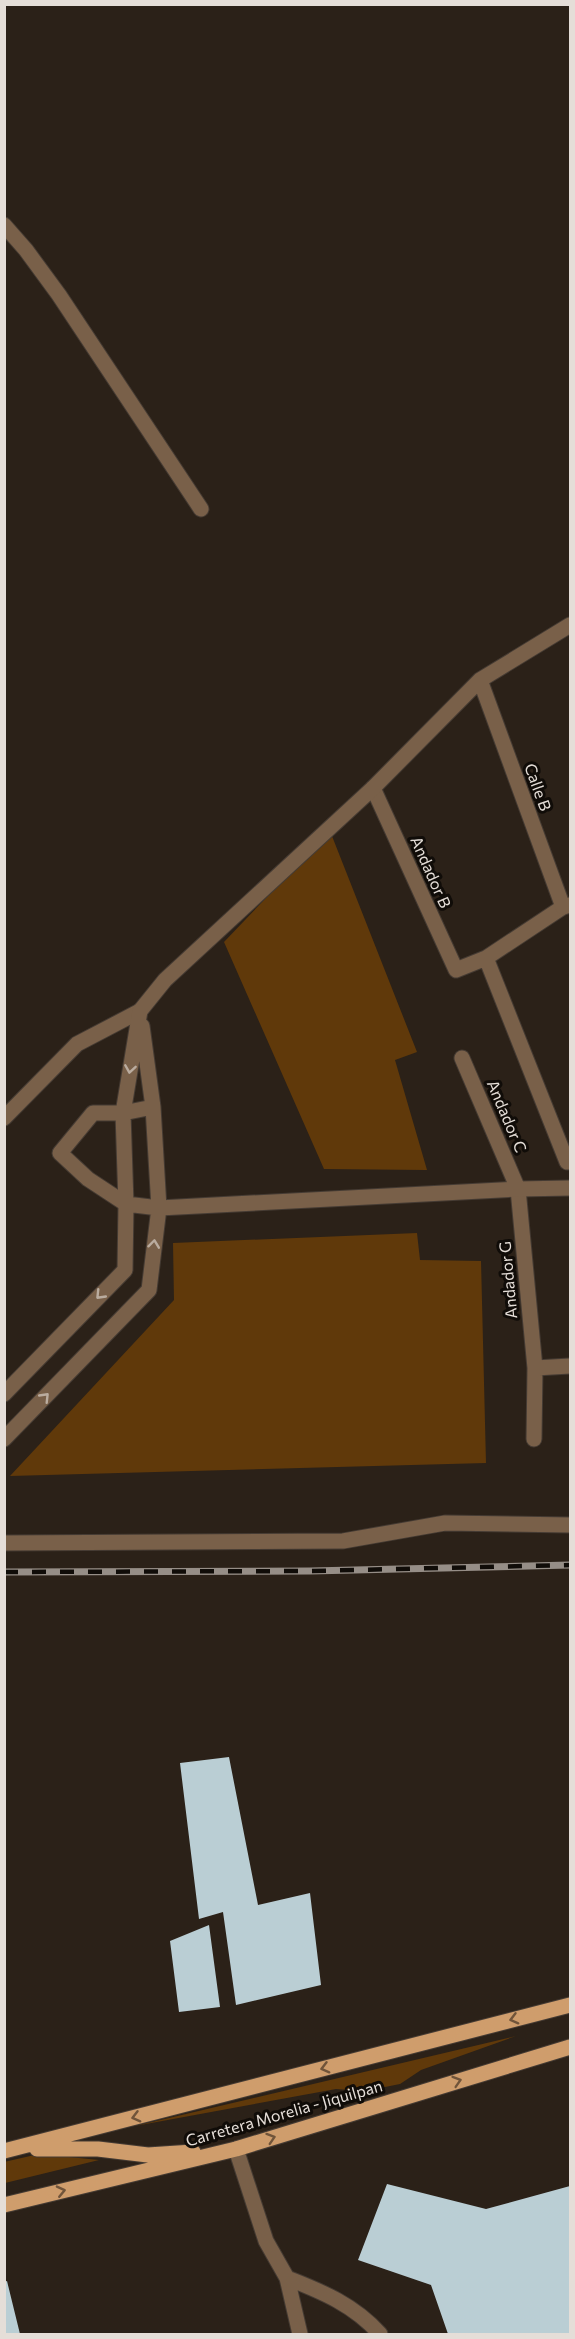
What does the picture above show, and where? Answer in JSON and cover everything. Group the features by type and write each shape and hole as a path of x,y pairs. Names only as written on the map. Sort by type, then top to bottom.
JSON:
{"main road":[{"name":"Carretera Morelia - Jiquilpan","path":"4,2152 570,2005"},
{"name":"Carretera Morelia - Jiquilpan","path":"4,2205 236,2149 570,2047"},
{"path":"4,2152 80,2148 148,2155 236,2149"}],"street":[{"path":"4,225 26,250 59,295 201,509"},
{"path":"4,1118 77,1044 140,1011 165,980 374,788 480,680 570,625"},
{"name":"Calle B","path":"480,680 567,906"},
{"name":"Andador B","path":"374,788 456,970 486,958"},
{"path":"567,906 486,958 567,1162"},
{"path":"4,1439 149,1290 159,1208 153,1107 140,1011"},
{"path":"4,1394 125,1270 126,1204 123,1113 140,1011"},
{"name":"Andador C","path":"462,1058 518,1188"},
{"path":"153,1107 123,1113 93,1113 60,1153 88,1179 126,1204 159,1208 518,1188 570,1188"},
{"name":"Andador G","path":"518,1188 534,1368 534,1439"},
{"path":"534,1368 570,1366"},
{"path":"4,1544 343,1541 445,1523 570,1525"},
{"path":"236,2149 266,2241 287,2278 300,2334"},
{"path":"287,2278 342,2301 358,2312 380,2334"}],"shaded area":[{"path":"330,831 417,1052 395,1060 427,1170 324,1169 224,942"},
{"path":"417,1233 420,1260 481,1261 486,1463 10,1476 174,1300 173,1243"},
{"path":"516,2036 421,2070 400,2084 365,2091 336,2089 135,2126"},
{"path":"39,2154 99,2160 5,2183 4,2162"}],"building":[{"path":"229,1757 258,1905 310,1893 321,1985 236,2005 223,1912 199,1919 180,1763"},
{"path":"209,1925 220,2007 179,2012 170,1941"},
{"path":"387,2184 486,2209 570,2186 570,2334 448,2334 431,2285 358,2260"},
{"path":"7,2281 20,2334 4,2334 4,2282"}],"railway":[{"path":"4,1572 310,1571 570,1565"}]}
